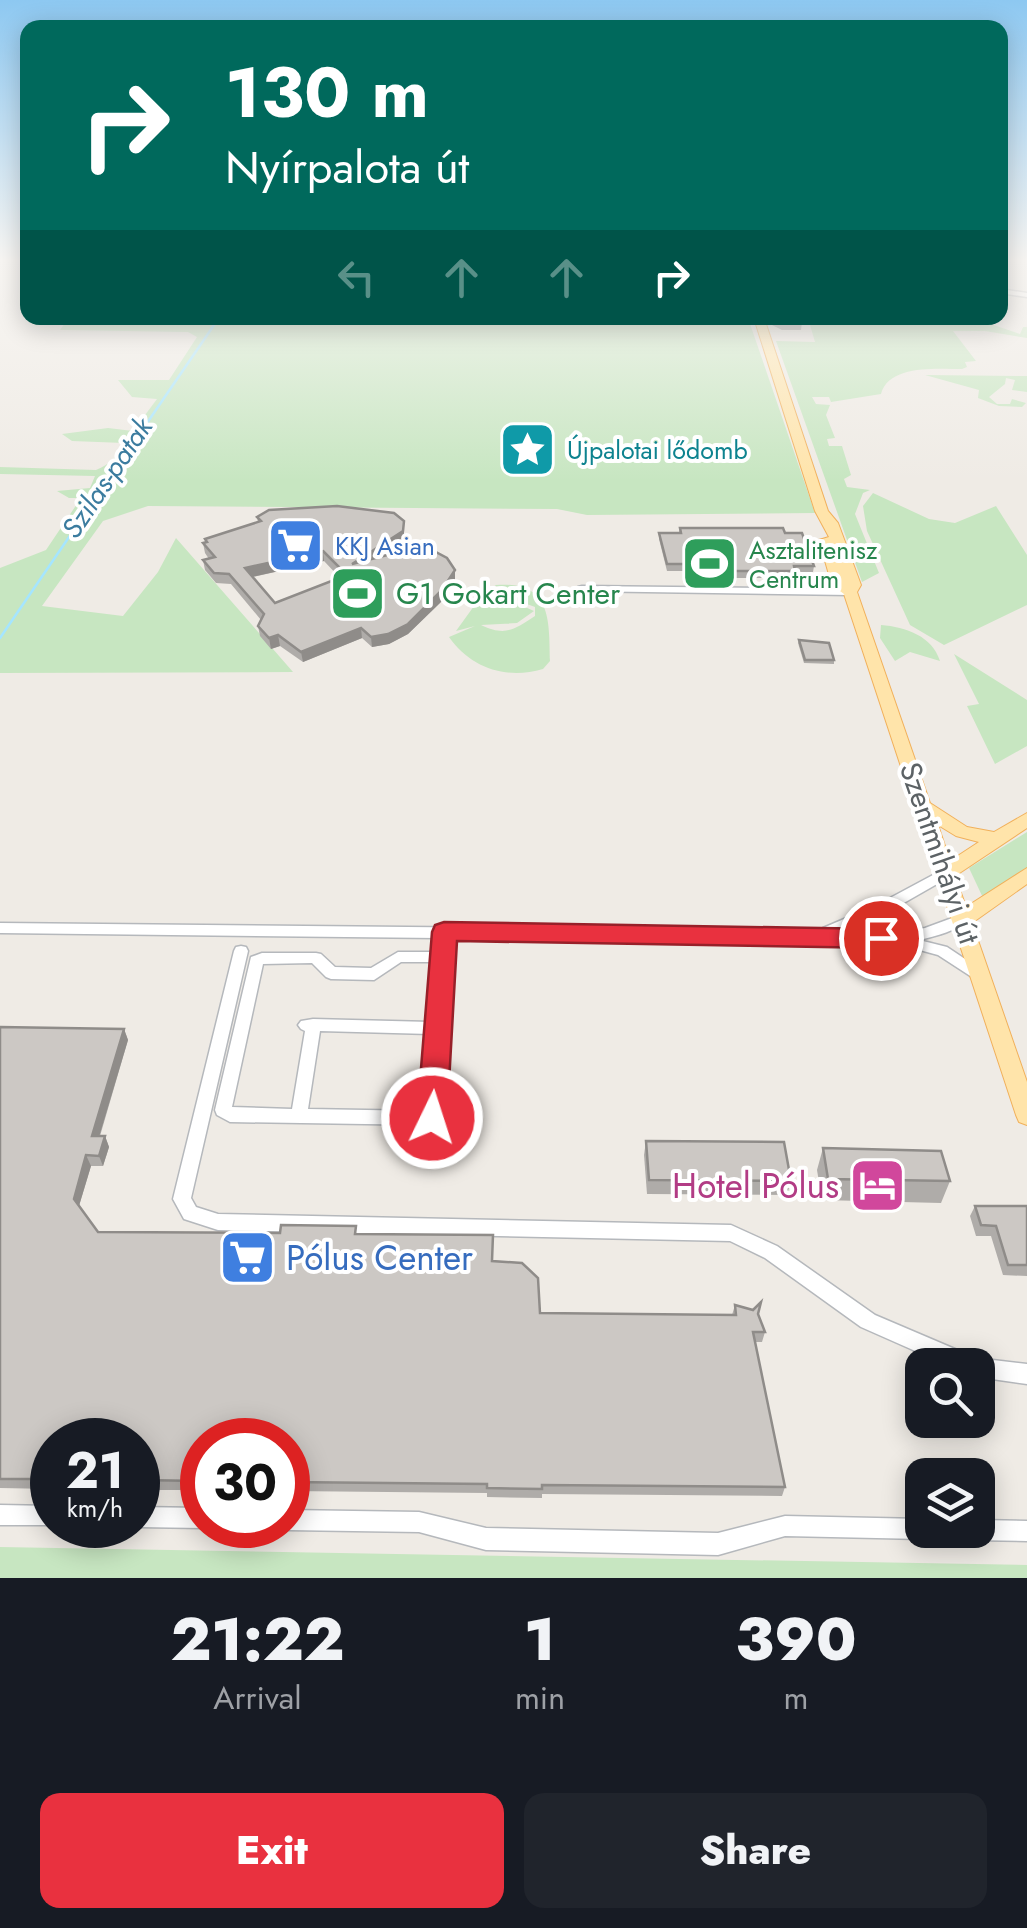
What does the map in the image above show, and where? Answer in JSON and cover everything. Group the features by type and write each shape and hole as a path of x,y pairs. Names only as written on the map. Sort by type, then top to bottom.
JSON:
{"main road":[{"name":"Szentmihályi út","path":"764,334 822,510 831,523 854,585 850,592"},
{"name":"Szentmihályi út","path":"822,510 820,520 835,572 840,585 850,592 1027,1115"},
{"path":"924,806 962,832 995,839"},
{"path":"946,873 1027,819"},
{"path":"963,919 1027,875"}],"street":[{"path":"808,592 827,586 835,572"},
{"path":"850,592 823,593 779,597 580,592 823,593 858,615"},
{"path":"811,936 836,930 882,909 946,873"},
{"path":"928,885 954,896"},
{"path":"882,909 878,921 900,940"},
{"path":"900,940 943,929 963,919"},
{"path":"0,928 900,940 952,956 984,980"},
{"path":"443,957 398,958 374,974 331,973 316,958 256,961 223,1110 230,1115 438,1123 444,932"},
{"path":"242,951 182,1198 190,1213 218,1222 731,1232 771,1252 868,1321 930,1348"},
{"path":"299,1116 309,1025 438,1028"},
{"path":"995,1369 1027,1374"},
{"path":"0,1515 30,1516"},
{"path":"310,1520 420,1522 486,1539 718,1544 784,1526 905,1529"},
{"path":"995,1530 1027,1531"}],"green space":[{"path":"191,334 753,334 815,513 587,515 557,509 148,506 103,521 42,606 123,616 158,572 176,538 293,672 0,673 0,568 46,550 81,498 69,498 57,491 90,488 95,476 0,474 0,467 96,470 105,465 124,443 72,441 62,434 108,428 133,431 157,399 132,397 118,380 169,380 197,337"},
{"path":"813,334 955,334 976,361 965,362 967,367 962,369 904,373 886,384 881,394 831,402 829,397 812,397 816,404 830,405 826,415 835,438 827,439 829,446 842,446 851,475 844,479 847,487 870,490 863,493 855,514 879,573 862,582 776,341 815,342"},
{"path":"925,375 1027,376 1027,392 1012,390 1015,380 1006,378 1005,384 989,397 997,404 1010,404 1012,399 1026,403 1022,407 999,406 978,398 979,390"},
{"path":"873,493 929,519 955,523 996,506 1027,555 1027,605 944,645 910,625 867,531 863,506"},
{"path":"494,586 528,589 544,606 550,661 543,669 516,673 490,669 468,657 449,637 475,626 456,631 482,595 503,597 534,611 517,623 481,625 508,630 535,616 535,607 503,595 504,587"},
{"path":"881,625 917,634 931,645 940,661 910,652 895,661 880,638"},
{"path":"954,654 1027,700 1027,746 995,764 967,706 979,704"},
{"path":"1027,832 1027,871 984,900 969,868"},
{"path":"0,1547 1027,1565 1027,1578 0,1578"}],"building":[{"path":"337,506 394,513 404,521 403,531 352,564 411,549 432,550 447,558 455,570 442,590 408,624 371,637 361,628 301,652 278,635 269,638 258,626 264,614 229,574 214,573 203,560 215,557 203,543 207,542 205,539 261,521 257,517 269,510","holes":["323,551 347,575 275,603 245,568"]},
{"path":"680,528 783,528 785,533 802,533 814,566 794,566 795,571 687,571 685,564 667,564 659,533 681,533"},
{"path":"799,640 829,643 834,660 805,660"},
{"name":"Pólus Center","path":"0,1027 124,1029 92,1136 105,1136 99,1156 86,1155 74,1199 98,1232 280,1233 281,1225 356,1226 355,1234 493,1235 492,1261 522,1263 538,1278 540,1313 736,1315 735,1305 753,1310 761,1302 758,1314 765,1332 753,1332 785,1487 542,1485 542,1489 487,1488 487,1484 310,1482 310,1418 180,1418 180,1481 160,1480 160,1418 30,1418 30,1479 0,1479"},
{"path":"646,1141 784,1142 791,1181 649,1180"},
{"path":"823,1148 941,1151 950,1181 828,1179"},
{"path":"975,1206 1027,1206 1027,1265 1008,1265 996,1226 981,1225"}],"waterway":[{"name":"Szilas-patak","path":"0,638 208,334"}],"place":[{"name":"Újpalotai lődomb","path":"528,450"},
{"name":"KKJ Asian","path":"296,546"},
{"name":"Asztalitenisz Centrum","path":"710,564"},
{"name":"G1 Gokart Center","path":"357,593"},
{"name":"Hotel Pólus","path":"878,1186"},
{"name":"Pólus Center","path":"247,1258"}],"route":[{"path":"432,1118 444,932 881,938"}]}
